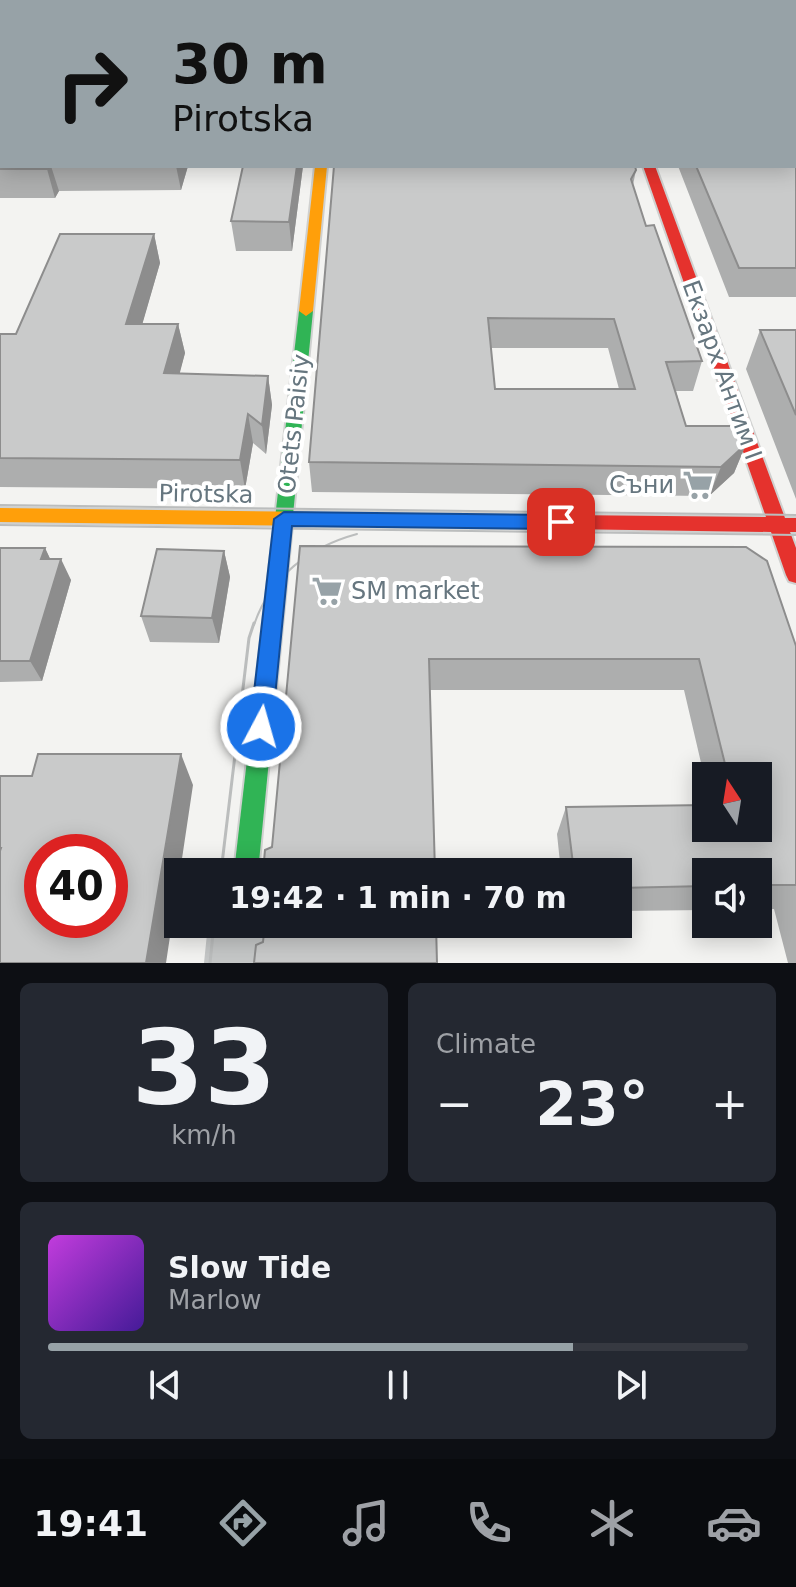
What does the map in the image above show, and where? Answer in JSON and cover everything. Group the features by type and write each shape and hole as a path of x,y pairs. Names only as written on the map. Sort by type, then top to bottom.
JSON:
{"street":[{"name":"Otets Paisiy","path":"248,858 321,168"},
{"name":"Екзарх Антим I","path":"650,168 787,524 796,575"},
{"name":"Pirotska","path":"0,515 787,524"},
{"path":"236,963 239,938"}],"building":[{"path":"0,168 47,168 47,169"},
{"path":"243,168 297,168 289,222 231,221"},
{"path":"334,168 636,168 631,179 646,226 654,225 702,361 666,362 686,426 740,426 746,444 721,467 309,462","holes":["488,318 614,319 635,389 495,389"]},
{"path":"697,168 796,168 796,268 739,268"},
{"path":"60,234 154,234 126,324 178,324 164,373 268,376 262,425 248,414 240,460 0,458 0,334 16,334"},
{"path":"760,330 796,330 796,415"},
{"path":"300,546 746,547 767,561 796,646 796,885 772,885 772,858 692,858 692,886 632,888 632,858 572,858 566,807 692,805 692,842 772,842 772,762 725,762 699,659 429,659 435,858 264,858 265,850 272,847"},
{"path":"0,548 45,548 41,559 61,559 30,661 0,661"},
{"path":"157,549 224,551 212,618 141,616"},
{"path":"38,754 181,754 146,963 0,963 0,776 32,776"},
{"path":"263,938 436,938 437,963 254,963 256,945 263,942"}],"tram line":[{"path":"0,505 796,515"},
{"path":"0,525 796,535"},
{"path":"254,625 270,592 294,566 323,547 357,534"},
{"path":"223,858 249,638 254,623"},
{"path":"210,963 213,938"}],"traffic: fast":[{"path":"247,858 306,311"}],"traffic: slow":[{"path":"306,311 321,168"},
{"path":"0,515 565,522"}],"traffic: jam":[{"path":"650,168 796,575"},
{"path":"565,522 796,525"}],"place":[{"name":"Съни","path":"698,485"},
{"name":"SM market","path":"327,591"}],"route":[{"path":"261,727 284,519 561,522"}]}
